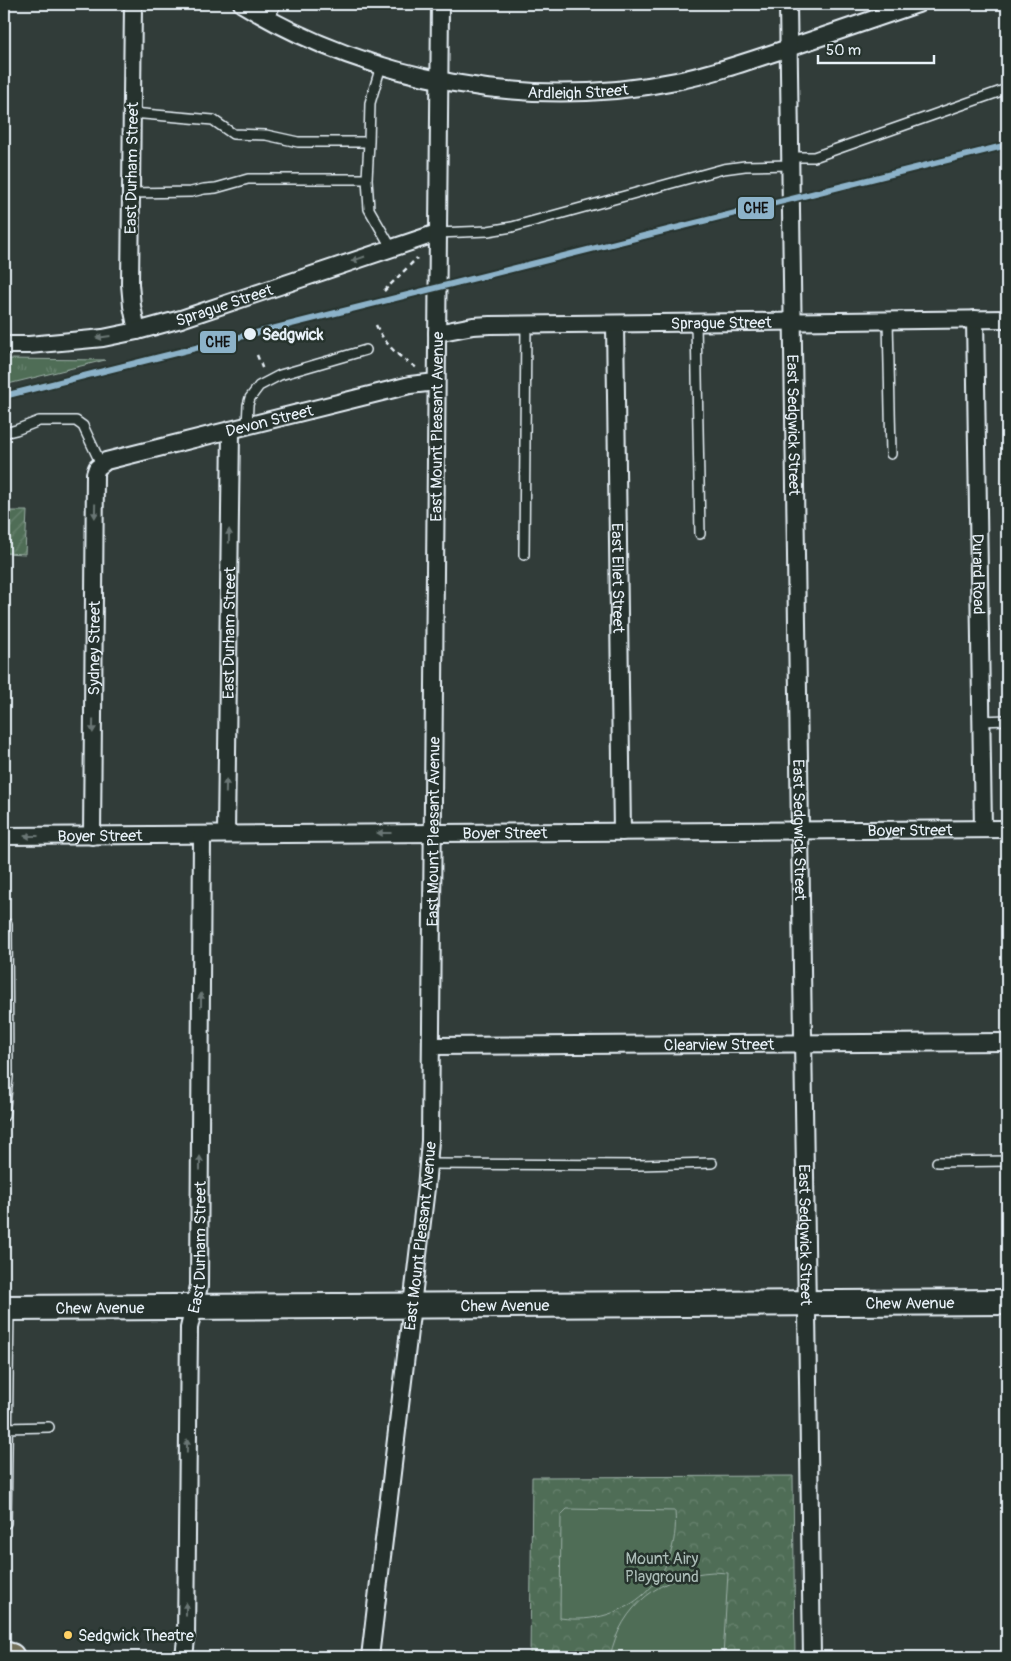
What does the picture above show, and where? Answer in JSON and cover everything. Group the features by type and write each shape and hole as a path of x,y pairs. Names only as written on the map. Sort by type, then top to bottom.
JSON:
{"main road":[{"path":"4,1655 11,1657"}],"street":[{"name":"East Durham Street","path":"133,4 130,284 137,331"},
{"name":"Ardleigh Street","path":"242,4 318,42 381,66 470,86 527,91 603,91 677,81 713,72 918,4"},
{"name":"East Mount Pleasant Avenue","path":"370,1657 429,1164 440,4"},
{"name":"East Sedgwick Street","path":"788,4 812,1657"},
{"name":"Sprague Street","path":"4,346 103,338 137,331 181,319 437,232"},
{"name":"Durard Road","path":"975,319 983,829"},
{"name":"Sprague Street","path":"437,333 473,326 1007,319"},
{"name":"East Ellet Street","path":"615,324 622,832"},
{"name":"Devon Street","path":"101,464 410,385 436,382"},
{"name":"East Durham Street","path":"226,834 230,430"},
{"name":"Sydney Street","path":"92,836 95,474 101,464"},
{"name":"Boyer Street","path":"4,836 1007,829"},
{"name":"East Durham Street","path":"184,1657 186,1639 188,1328 199,1286 202,834"},
{"name":"Clearview Street","path":"430,1046 1007,1042"},
{"name":"Chew Avenue","path":"7,1308 1007,1302"}],"lane":[{"path":"269,19 276,4"},
{"path":"381,66 370,103 368,209 391,248"},
{"path":"437,232 488,231 512,228 723,170 814,157 1007,89"},
{"path":"132,113 214,120 233,134 266,135 298,142 369,142"},
{"path":"131,193 191,192 204,188 216,188 248,179 368,179"},
{"path":"888,320 891,454"},
{"path":"696,322 700,534"},
{"path":"524,555 526,325"},
{"path":"247,426 250,398 267,381 280,375 366,350"},
{"path":"4,432 16,430 39,421 76,421 82,426 101,464"},
{"path":"981,721 1007,720"},
{"path":"4,923 7,924 8,1077 4,1120"},
{"path":"937,1162 1007,1161"},
{"path":"429,1164 600,1165 712,1163"},
{"path":"6,1523 7,1308"},
{"path":"5,1428 49,1427"}],"path":[{"path":"384,291 417,258"},
{"path":"376,325 382,338 394,352 417,369"},
{"path":"257,355 267,381"}],"green space":[{"path":"4,359 105,360 4,385"},
{"path":"4,511 27,511 25,554 4,553"},
{"name":"Mount Airy Playground","path":"793,1476 795,1657 530,1657 532,1477"},
{"path":"567,1509 675,1511 675,1535 669,1558 659,1577 645,1593 627,1606 607,1615 584,1619 560,1618 561,1515"},
{"path":"728,1573 723,1657 610,1657 615,1639 623,1622 646,1596 677,1579 694,1574"}],"transit line":[{"name":"CHE","path":"4,396 1007,145"}],"place":[{"name":"Sedgwick","path":"250,334"},
{"name":"Sedgwick Theatre","path":"68,1635"}]}
